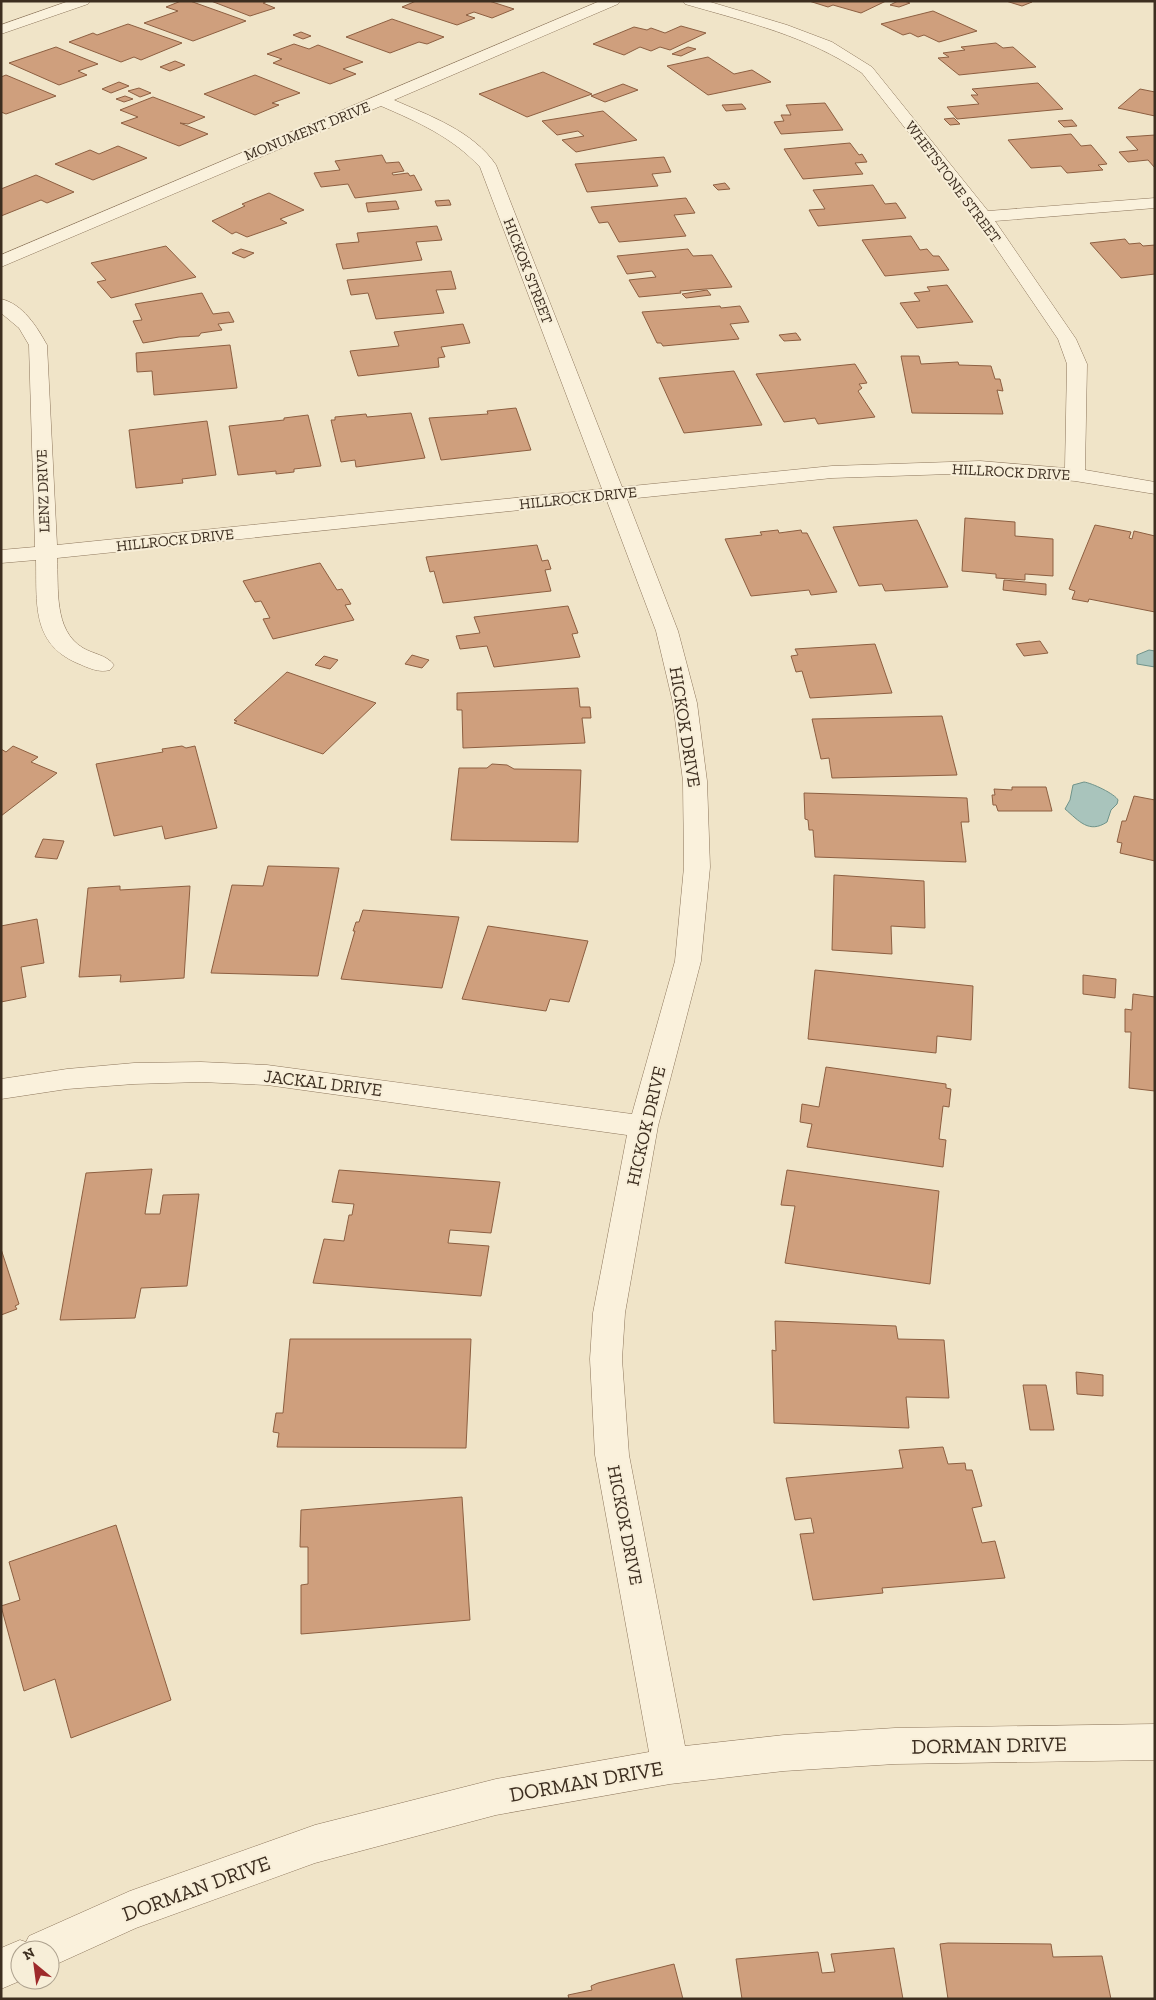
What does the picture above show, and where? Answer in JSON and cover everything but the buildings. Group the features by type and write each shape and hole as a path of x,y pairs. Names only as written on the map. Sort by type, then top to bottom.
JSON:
{"street":[{"path":"1,30 83,1"},
{"name":"MONUMENT DRIVE","path":"1,262 614,1"},
{"name":"WHETSTONE STREET","path":"690,1 814,38 850,56 867,70 983,217 1067,339 1077,364 1075,475"},
{"name":"HICKOK STREET","path":"382,101 452,132 473,148 488,165 613,494"},
{"path":"983,217 1155,203"},
{"name":"LENZ DRIVE","path":"1,304 27,325 38,345 48,616 56,636 74,653 102,665"},
{"name":"HILLROCK DRIVE","path":"1,557 832,472 980,467 1075,475 1155,488"},
{"name":"HICKOK DRIVE","path":"613,494 667,631 685,703 695,781 697,867 688,960 643,1126 609,1313 606,1359 612,1455 670,1766"},
{"name":"JACKAL DRIVE","path":"1,1089 116,1074 219,1072 267,1075 643,1126"},
{"name":"DORMAN DRIVE","path":"60,1942 130,1911 315,1844 496,1797 670,1766 784,1753 895,1746 1155,1742"}],"water":[{"path":"1149,650 1155,651 1155,667 1137,664 1137,655"},
{"path":"1084,782 1103,789 1118,800 1111,810 1107,822 1095,827 1089,826 1075,818 1065,809 1070,800 1073,785"}]}
